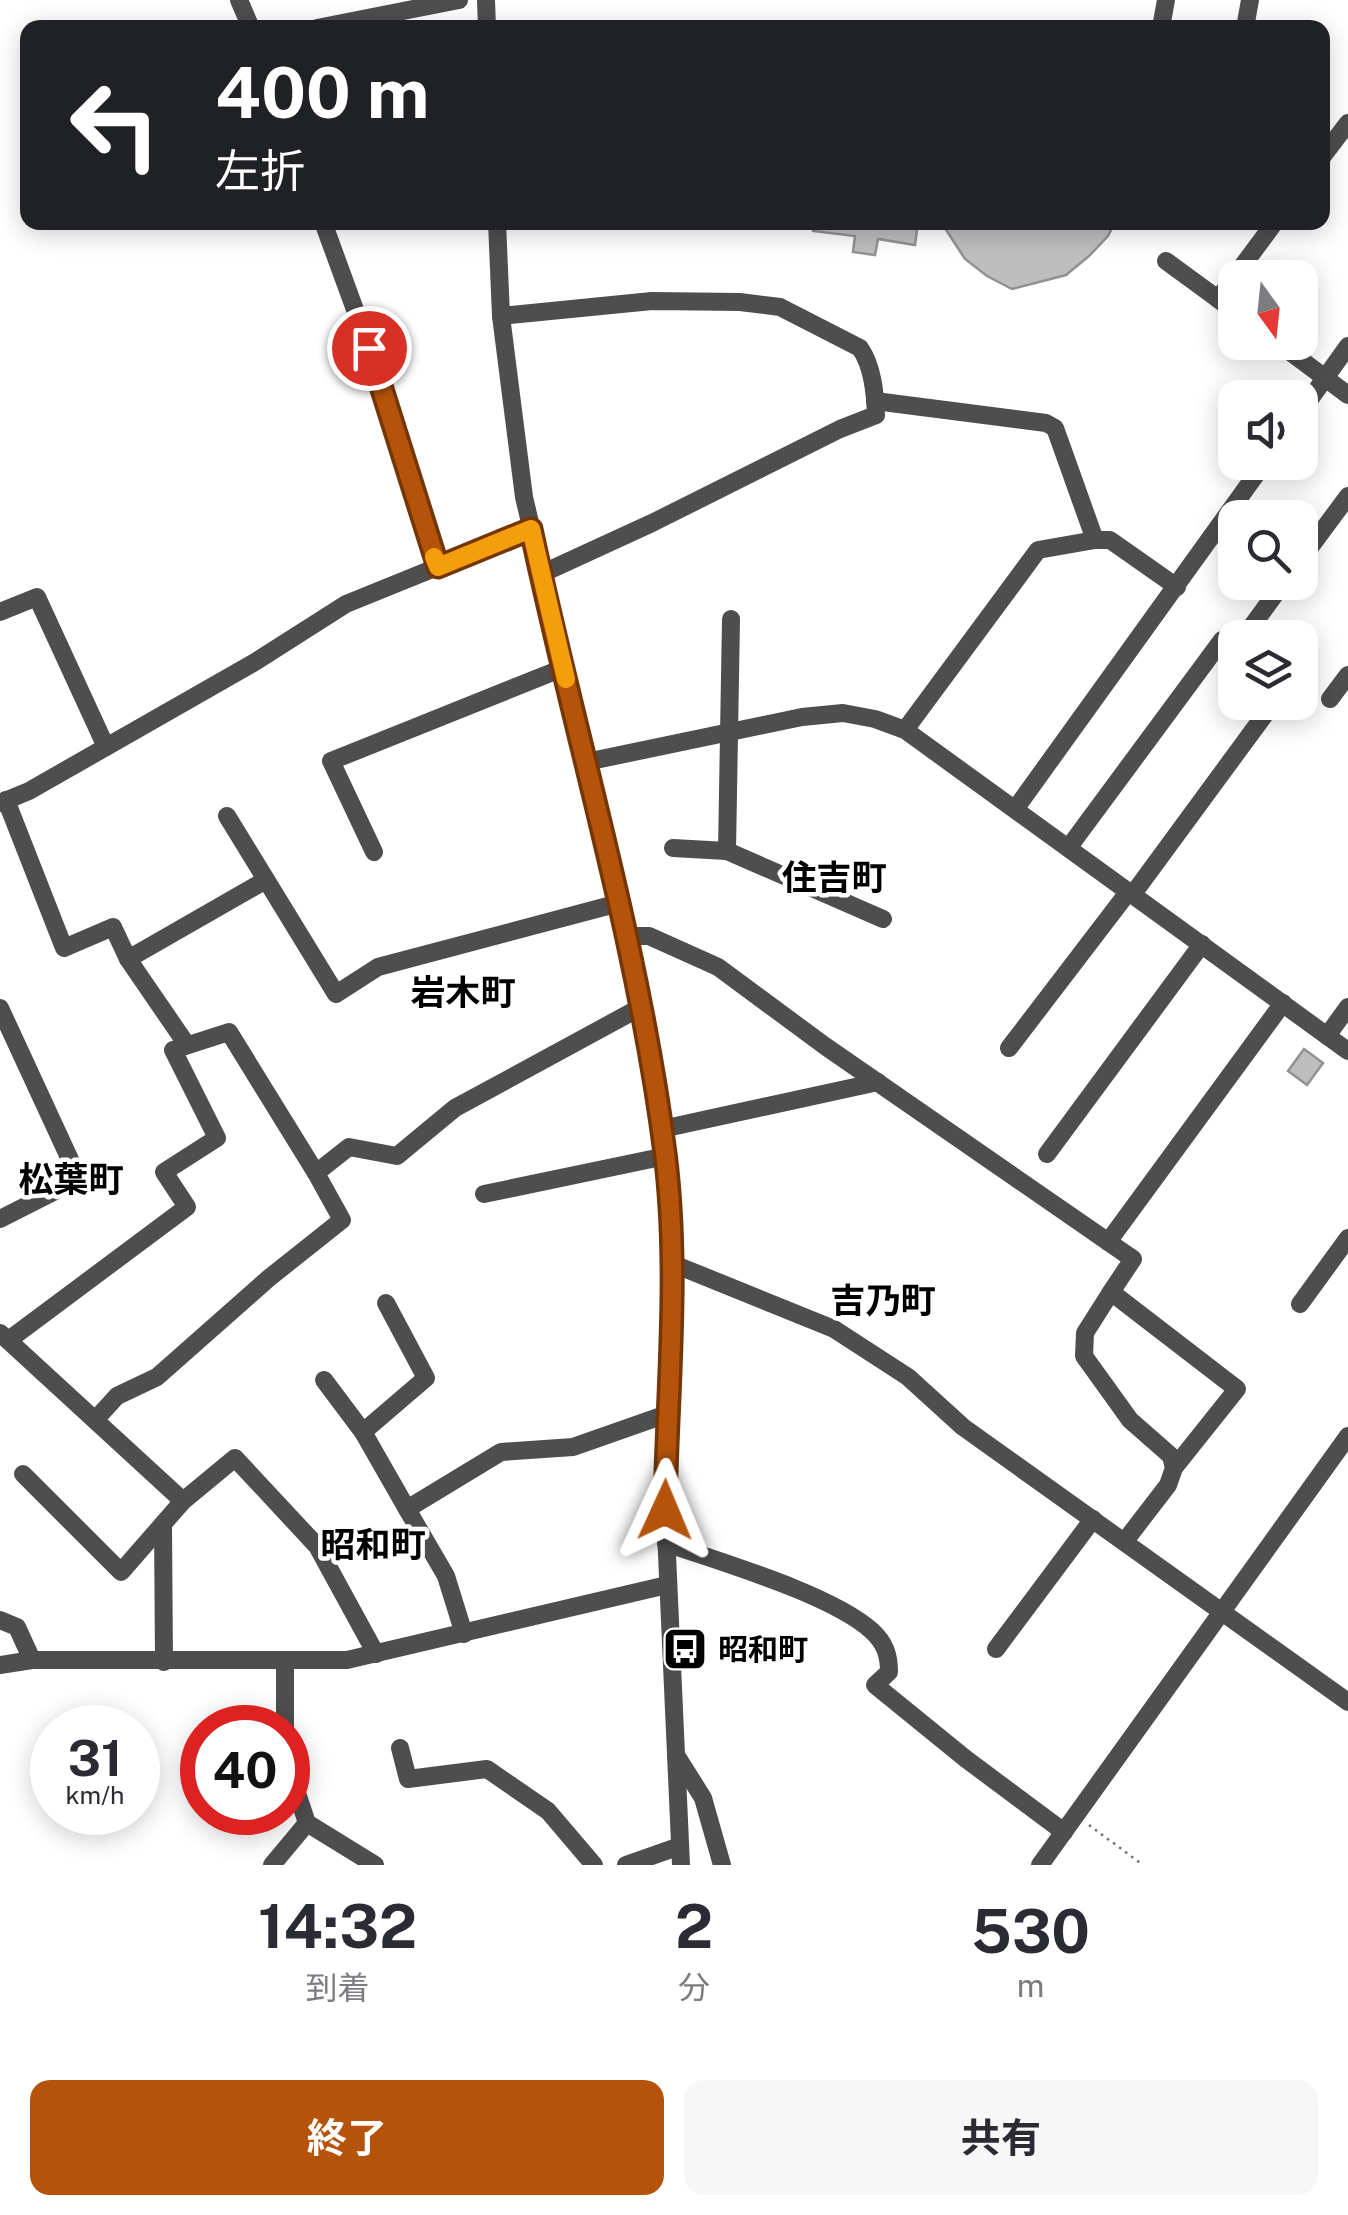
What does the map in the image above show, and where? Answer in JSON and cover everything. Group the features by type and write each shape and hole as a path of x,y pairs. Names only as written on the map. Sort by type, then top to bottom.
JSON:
{"street":[{"path":"358,20 459,0"},
{"path":"1330,147 1348,123"},
{"path":"327,230 369,348 438,567"},
{"path":"497,230 510,403 531,529 627,936 666,1156 672,1263 666,1543 680,1855 626,1865"},
{"path":"1247,260 1269,230"},
{"path":"1166,261 1218,299"},
{"path":"501,316 652,301 740,302 780,307 860,348 868,360 876,401 876,416 840,429 540,574"},
{"path":"1318,388 1348,346"},
{"path":"1300,360 1348,395"},
{"path":"876,401 1046,423 1055,428 1095,540"},
{"path":"1016,808 1252,480"},
{"path":"1318,537 1348,496"},
{"path":"187,1045 128,959 113,928 64,948 3,802 255,662 346,604 531,529"},
{"path":"906,730 1038,550 1110,540 1178,587"},
{"path":"0,612 37,598 106,747"},
{"path":"727,852 731,618"},
{"path":"1069,846 1218,645"},
{"path":"374,852 331,761 563,668"},
{"path":"1330,700 1348,675"},
{"path":"586,762 802,717 842,713 906,730 1348,1051"},
{"path":"1009,1048 1260,720"},
{"path":"227,816 336,994 378,968 619,903"},
{"path":"672,848 727,852 883,919"},
{"path":"128,959 266,880"},
{"path":"627,936 650,936 718,967 1133,1259 1085,1333 1084,1356 1130,1420 1171,1456 1174,1468"},
{"path":"1047,1154 1202,944"},
{"path":"1108,1242 1282,1003"},
{"path":"316,1174 349,1146 397,1156 455,1108 641,1006"},
{"path":"1327,1036 1348,1007"},
{"path":"0,1008 79,1180 0,1219"},
{"path":"96,1419 117,1396 157,1377 269,1278 342,1220 230,1032 174,1050 217,1138 164,1172 188,1207 5,1336 183,1501"},
{"path":"662,1128 878,1082"},
{"path":"484,1194 666,1156"},
{"path":"1300,1304 1348,1238"},
{"path":"672,1263 834,1329 908,1377 963,1427 1348,1702"},
{"path":"1111,1292 1237,1389 1174,1468 1168,1485 1125,1542"},
{"path":"363,1432 426,1378 386,1303"},
{"path":"324,1380 363,1432 446,1576 464,1634"},
{"path":"407,1510 501,1452 573,1447 667,1414"},
{"path":"1040,1865 1348,1436"},
{"path":"22,1474 122,1572 183,1501 236,1458 317,1546 376,1654"},
{"path":"996,1649 1092,1518"},
{"path":"163,1524 164,1662"},
{"path":"666,1543 806,1595 871,1630 885,1646 889,1659 889,1672 875,1684 1064,1832"},
{"path":"0,1665 32,1660 348,1660 668,1585"},
{"path":"0,1620 17,1627 32,1660"},
{"path":"285,1662 286,1705"},
{"path":"400,1748 408,1779 487,1769 548,1810 594,1865"},
{"path":"676,1755 703,1798 722,1865"},
{"path":"310,1825 376,1865"},
{"path":"272,1865 297,1835"}],"path":[{"path":"1076,1815 1144,1865"}],"building":[{"path":"917,230 915,245 878,239 875,255 853,252 855,236 813,231"},
{"path":"946,230 1111,230 1066,275 1012,289 965,259"},
{"path":"1304,1049 1323,1063 1307,1085 1288,1071"}],"slow traffic":[{"path":"434,557 438,567 531,529 566,679"}],"place":[{"name":"昭和町","path":"685,1649"}],"district":[{"name":"住吉町","path":"834,877"},
{"name":"岩木町","path":"463,992"},
{"name":"松葉町","path":"71,1179"},
{"name":"吉乃町","path":"883,1300"},
{"name":"昭和町","path":"373,1544"}],"route":[{"path":"369,348 438,567 531,529 627,936 666,1156 672,1263 665,1510"}]}
